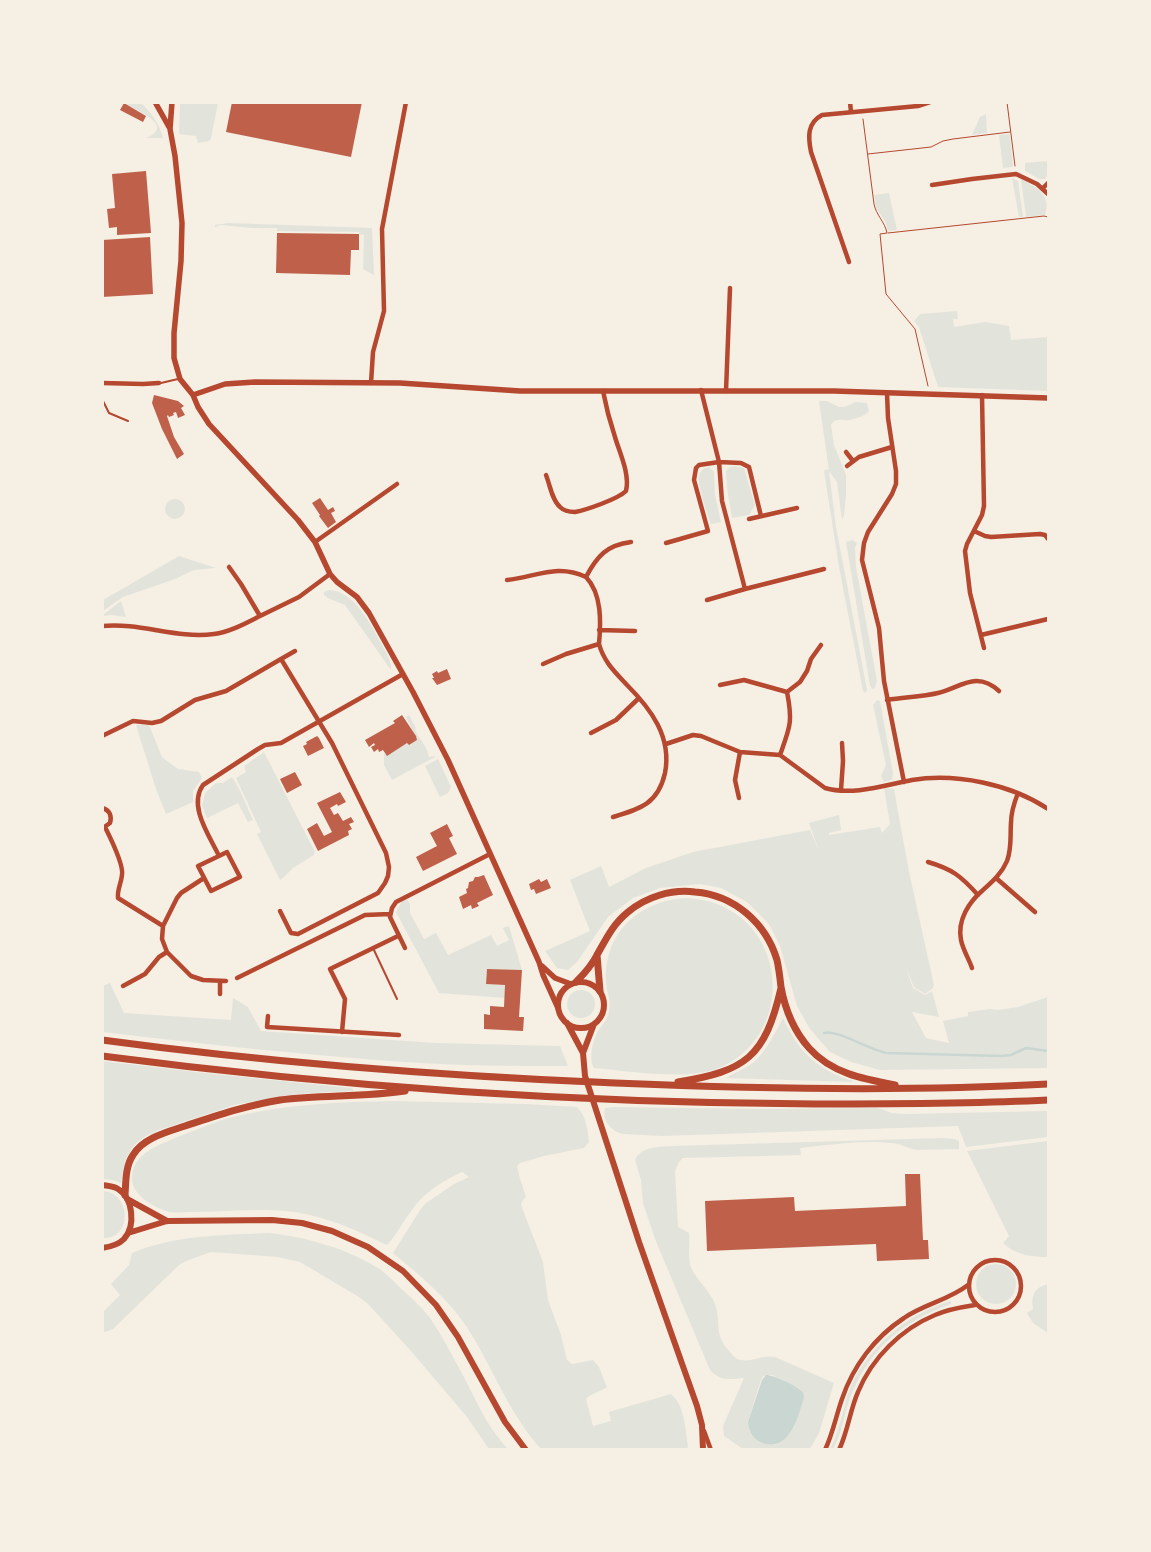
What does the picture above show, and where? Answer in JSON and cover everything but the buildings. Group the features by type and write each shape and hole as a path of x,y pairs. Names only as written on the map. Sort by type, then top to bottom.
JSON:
{"highway":[{"path":"574,983 597,955 614,926 638,904 664,894 683,891 714,895 731,902 746,913 761,928 777,958 781,986 796,1029 805,1043 818,1057 834,1068 853,1075 910,1088"},
{"path":"597,955 600,991"},
{"path":"657,1085 704,1078 730,1070 744,1062 758,1047 766,1034 781,986"},
{"path":"102,1040 403,1071 548,1080 795,1088 910,1088 1048,1084"},
{"path":"102,1056 210,1070 418,1089 558,1098 770,1104 908,1104 1048,1100"},
{"path":"126,1197 127,1167 133,1154 147,1142 178,1128 229,1111 278,1101 325,1096 377,1095 418,1089"}],"main road":[{"path":"155,102 170,128"},
{"path":"172,102 170,128 182,223 181,261 173,351 180,379 193,395 209,424 291,512 315,542 330,574 357,597 366,608 448,760 539,962 561,1016 583,1053 588,1088 639,1242 697,1406 702,1427 703,1450"},
{"path":"193,395 226,384 239,382 371,382 520,391 834,391 1048,398"},
{"path":"539,962 546,972 554,978 574,983 587,982 600,991 604,1000 604,1009 594,1024 583,1053"},
{"path":"558,1008 560,996 564,989 574,983"},
{"path":"566,1023 580,1028 594,1024"},
{"path":"102,1185 118,1189 126,1197 167,1221"},
{"path":"102,1248 118,1244 128,1233 131,1214 126,1197"},
{"path":"128,1233 167,1221 272,1220 302,1223 343,1235 379,1254 413,1280 445,1317 458,1337 498,1411 526,1450"}],"street":[{"path":"371,382 373,352 384,311 382,229 406,102"},
{"path":"850,102 851,112"},
{"path":"849,262 811,152 808,134 811,125 819,116 918,106 930,102"},
{"path":"932,186 1016,174 1044,188 1048,194"},
{"path":"1044,188 1048,183"},
{"path":"726,391 730,288"},
{"path":"102,383 159,383"},
{"path":"701,390 719,462 722,501 745,589"},
{"path":"546,475 558,505 569,512 618,497 626,491 627,481 624,464 606,408 603,391"},
{"path":"887,393 896,484 892,494 868,532 862,555 864,571 879,628 887,700 904,782"},
{"path":"982,395 984,506 982,516 965,551 970,593 984,648"},
{"path":"847,466 862,456 892,447"},
{"path":"846,452 853,461"},
{"path":"666,543 708,531 694,480 695,472 699,465 719,462 741,463 749,467 761,516"},
{"path":"315,542 397,484"},
{"path":"750,519 797,508"},
{"path":"974,531 983,536 991,537 1040,534 1045,535 1048,539"},
{"path":"586,577 596,560 607,549 621,543 631,542"},
{"path":"229,567 242,584 260,616"},
{"path":"707,600 824,569"},
{"path":"507,580 555,570 574,572 586,577 596,594 599,607 599,644 604,657 612,670 639,698 657,722 666,744 664,777 661,785 653,799 640,809 613,817"},
{"path":"102,626 125,625 193,635 227,631 298,597 330,574"},
{"path":"981,635 1048,619"},
{"path":"599,630 635,631"},
{"path":"543,664 566,654 599,644"},
{"path":"787,692 800,682 807,671 811,659 821,645"},
{"path":"102,736 132,721 152,723 161,721 194,700 226,691 295,651"},
{"path":"280,911 291,933 296,934 378,893 387,880 389,867 386,853 332,742 281,659"},
{"path":"218,856 198,810 197,799 203,785 258,748 281,743 403,674"},
{"path":"720,685 744,680 787,692"},
{"path":"887,700 939,693 967,682 985,682 999,691"},
{"path":"780,756 791,721 787,692"},
{"path":"591,733 616,720 639,698"},
{"path":"666,744 693,735 701,736 740,752 780,756 825,788 840,790 871,788 904,782 952,778 995,786 1018,793 1048,809"},
{"path":"840,790 843,760 842,743"},
{"path":"739,798 736,780 740,752"},
{"path":"972,968 961,940 961,926 966,910 978,894 996,878 1010,854 1012,812 1018,793"},
{"path":"102,808 108,810 111,817 110,823 104,827 112,841 123,874 117,894 118,898 163,926"},
{"path":"228,852 240,877 211,892 198,866 218,856 228,852"},
{"path":"405,948 398,936 390,914 392,908 399,900 490,854"},
{"path":"928,862 955,872 978,894"},
{"path":"204,878 181,892 163,926 162,939 167,952 191,976 203,980 226,980"},
{"path":"996,878 1035,912"},
{"path":"237,978 365,915 390,914"},
{"path":"342,1032 345,999 330,969 398,936"},
{"path":"123,986 145,974 159,957 167,952"},
{"path":"220,981 220,994"},
{"path":"268,1016 267,1027 399,1035"},
{"path":"989,1260 999,1260 1014,1268 1019,1277 1021,1288 1015,1303 1009,1308 1002,1312 990,1312 982,1310 975,1305 968,1285 972,1272 979,1265 989,1260"},
{"path":"825,1450 833,1431 846,1387 859,1363 885,1332 926,1305 955,1294 968,1285"},
{"path":"839,1450 861,1384 885,1351 901,1336 930,1317 954,1308 975,1305"},
{"path":"702,1427 711,1450"}],"lane":[{"path":"159,383 180,379"},
{"path":"102,399 109,413 128,421"},
{"path":"373,948 397,998"}],"path":[{"path":"1008,102 1016,174"},
{"path":"863,111 874,209 884,223 887,233"},
{"path":"868,154 931,147 953,139 1010,132"},
{"path":"928,395 928,382 915,329 886,294 880,234 1048,217"}],"shaded area":[{"path":"123,103 141,103 155,119 163,138 146,138 154,133 157,128 156,123 151,118"},
{"path":"180,103 218,103 209,141 198,143 196,136 179,134"},
{"path":"986,114 987,133 972,135 980,117"},
{"path":"999,135 1010,135 1013,166 1003,168"},
{"path":"1048,161 1048,175 1045,179 1039,179 1025,171 1025,163"},
{"path":"1012,178 1018,181 1023,217 1019,217"},
{"path":"1021,179 1041,192 1046,202 1045,215 1026,217"},
{"path":"889,193 897,230 888,231 885,221 876,208 874,195"},
{"path":"228,223 372,228 374,275 363,269 364,235 359,234 359,232 277,231 277,228 221,225 215,227 215,225"},
{"path":"957,311 958,319 953,319 954,327 985,322 1009,326 1011,340 1048,337 1048,391 938,387 919,327 914,321 920,314"},
{"path":"819,401 827,401 839,407 856,402 867,403 869,411 863,416 853,419 837,420 831,425 834,445 846,475 846,495 842,520 837,482 829,471 836,527 867,690 865,693 863,691 839,567 824,471 826,469 829,470"},
{"path":"734,466 744,468 755,505 749,515 732,518 726,471"},
{"path":"710,467 714,471 715,495 721,522 711,524 699,480 701,471"},
{"path":"175,499 182,502 185,509 182,516 175,519 168,516 165,509 168,502"},
{"path":"853,540 857,543 855,547 856,567 877,681 875,688 872,689 846,542"},
{"path":"179,556 216,568 194,570 175,579 123,597 103,611 103,600"},
{"path":"329,590 347,596 361,610 387,654 391,663 391,670 345,605 324,595 324,592"},
{"path":"121,601 126,617 103,616 103,615"},
{"path":"877,700 880,701 893,773 892,780 884,782 881,776 886,765 873,705"},
{"path":"409,715 429,757 435,757 392,780 384,765 384,754 417,740 406,717"},
{"path":"136,725 149,725 162,757 178,769 199,772 202,778 193,791 193,802 166,814"},
{"path":"264,752 315,852 314,855 293,868 280,880 257,834 261,832 236,778 246,772 244,766"},
{"path":"438,759 451,787 448,793 440,797 425,766"},
{"path":"232,777 241,792 253,820 248,822 238,803 207,818 202,806 205,793 216,783 223,783"},
{"path":"884,788 894,789 909,872 934,985 925,994 914,987 906,968 913,988 925,995 932,991 939,1017 912,1012 926,1038 949,1043 943,1021 968,1016 968,1012 1018,1007 1048,997 1048,1068 880,1070 851,1062 830,1052 810,1029 797,1006 780,946 769,924 747,902 721,888 700,884 660,888 633,898 608,917 577,962 568,970 557,968 545,951 590,931 570,880 601,866 609,887 646,868 693,852 810,830 819,851 809,823 839,815 841,830 829,833 829,835 880,827 882,833 890,824"},
{"path":"687,898 717,904 741,918 758,937 769,960 773,985 770,1010 760,1034 743,1053 719,1068 706,1072 675,1075 594,1068 591,1059 593,1044 598,1031 605,1022 610,1007 606,981 607,963 611,948 618,934 640,912 670,900"},
{"path":"407,899 410,904 410,913 424,939 436,933 448,955 491,935 497,946 509,940 503,928 509,926 522,970 487,969 486,984 505,985 505,998 439,993 396,912 402,901"},
{"path":"110,983 124,1013 231,1020 233,998 248,1007 261,1031 436,1043 560,1046 568,1066 506,1066 405,1062 254,1049 103,1032 103,986"},
{"path":"581,990 591,994 595,1004 591,1014 581,1018 571,1014 567,1004 571,994"},
{"path":"783,1018 795,1040 810,1058 829,1071 853,1081 726,1078 751,1064 759,1057 770,1042"},
{"path":"103,1061 351,1088 353,1091 298,1094 238,1104 159,1130 146,1136 131,1149 125,1161 121,1183 103,1179"},
{"path":"392,1101 577,1107 583,1115 589,1137 589,1142 584,1148 544,1156 520,1163 517,1166 526,1197 521,1205 543,1262 548,1300 561,1335 567,1360 572,1364 593,1360 599,1367 607,1387 586,1399 593,1426 611,1421 609,1412 671,1394 682,1411 687,1449 542,1450 530,1436 510,1406 475,1341 458,1315 432,1287 393,1253 426,1203 454,1184 469,1177 462,1172 428,1192 409,1214 387,1245 341,1224 294,1212 260,1210 169,1212 144,1199 135,1190 133,1184 133,1169 137,1162 156,1146 223,1120 256,1112 295,1106"},
{"path":"605,1108 878,1108 892,1113 905,1114 1048,1111 1048,1137 966,1147 958,1126 662,1136 623,1134 611,1128 606,1121"},
{"path":"943,1138 959,1141 959,1149 917,1150 898,1144 861,1142 800,1148 801,1155 683,1158 679,1162 675,1171 678,1227 689,1233 690,1264 695,1275 714,1301 721,1339 724,1345 737,1359 747,1360 770,1356 775,1357 834,1383 819,1433 810,1449 743,1449 724,1436 723,1426 744,1378 722,1378 710,1370 655,1239 643,1203 641,1180 635,1160 638,1155 646,1150 673,1146","holes":["772,1375 782,1380 779,1443 768,1445 748,1422 763,1376"]},
{"path":"1048,1141 1048,1257 1030,1256 1018,1253 1003,1243 1009,1236 967,1151"},
{"path":"103,1191 113,1194 119,1199 125,1216 119,1232 113,1237 103,1238"},
{"path":"269,1233 313,1241 342,1250 369,1263 388,1276 430,1318 487,1420 508,1449 489,1449 467,1417 368,1304 300,1262 278,1257 211,1252 179,1265 113,1329 103,1331 103,1312 120,1295 111,1284 129,1265 132,1253 182,1239 217,1235"},
{"path":"996,1264 1010,1270 1016,1284 1010,1298 996,1304 982,1298 976,1284 982,1270"},
{"path":"1048,1284 1048,1333 1033,1323 1027,1313 1033,1309 1032,1300 1034,1293 1040,1287"},
{"path":"951,1301 951,1304 917,1319 889,1339 877,1352 858,1381 850,1398 839,1437 833,1449 830,1449 855,1378 876,1348 903,1324 919,1314"},
{"path":"766,1375 779,1378 802,1391 804,1397 796,1422 786,1438 780,1443 772,1445 760,1442 754,1437 748,1422 762,1380"}],"waterway":[{"path":"824,1033 837,1034 887,1053 1002,1056 1011,1055 1026,1048 1048,1051"}]}
